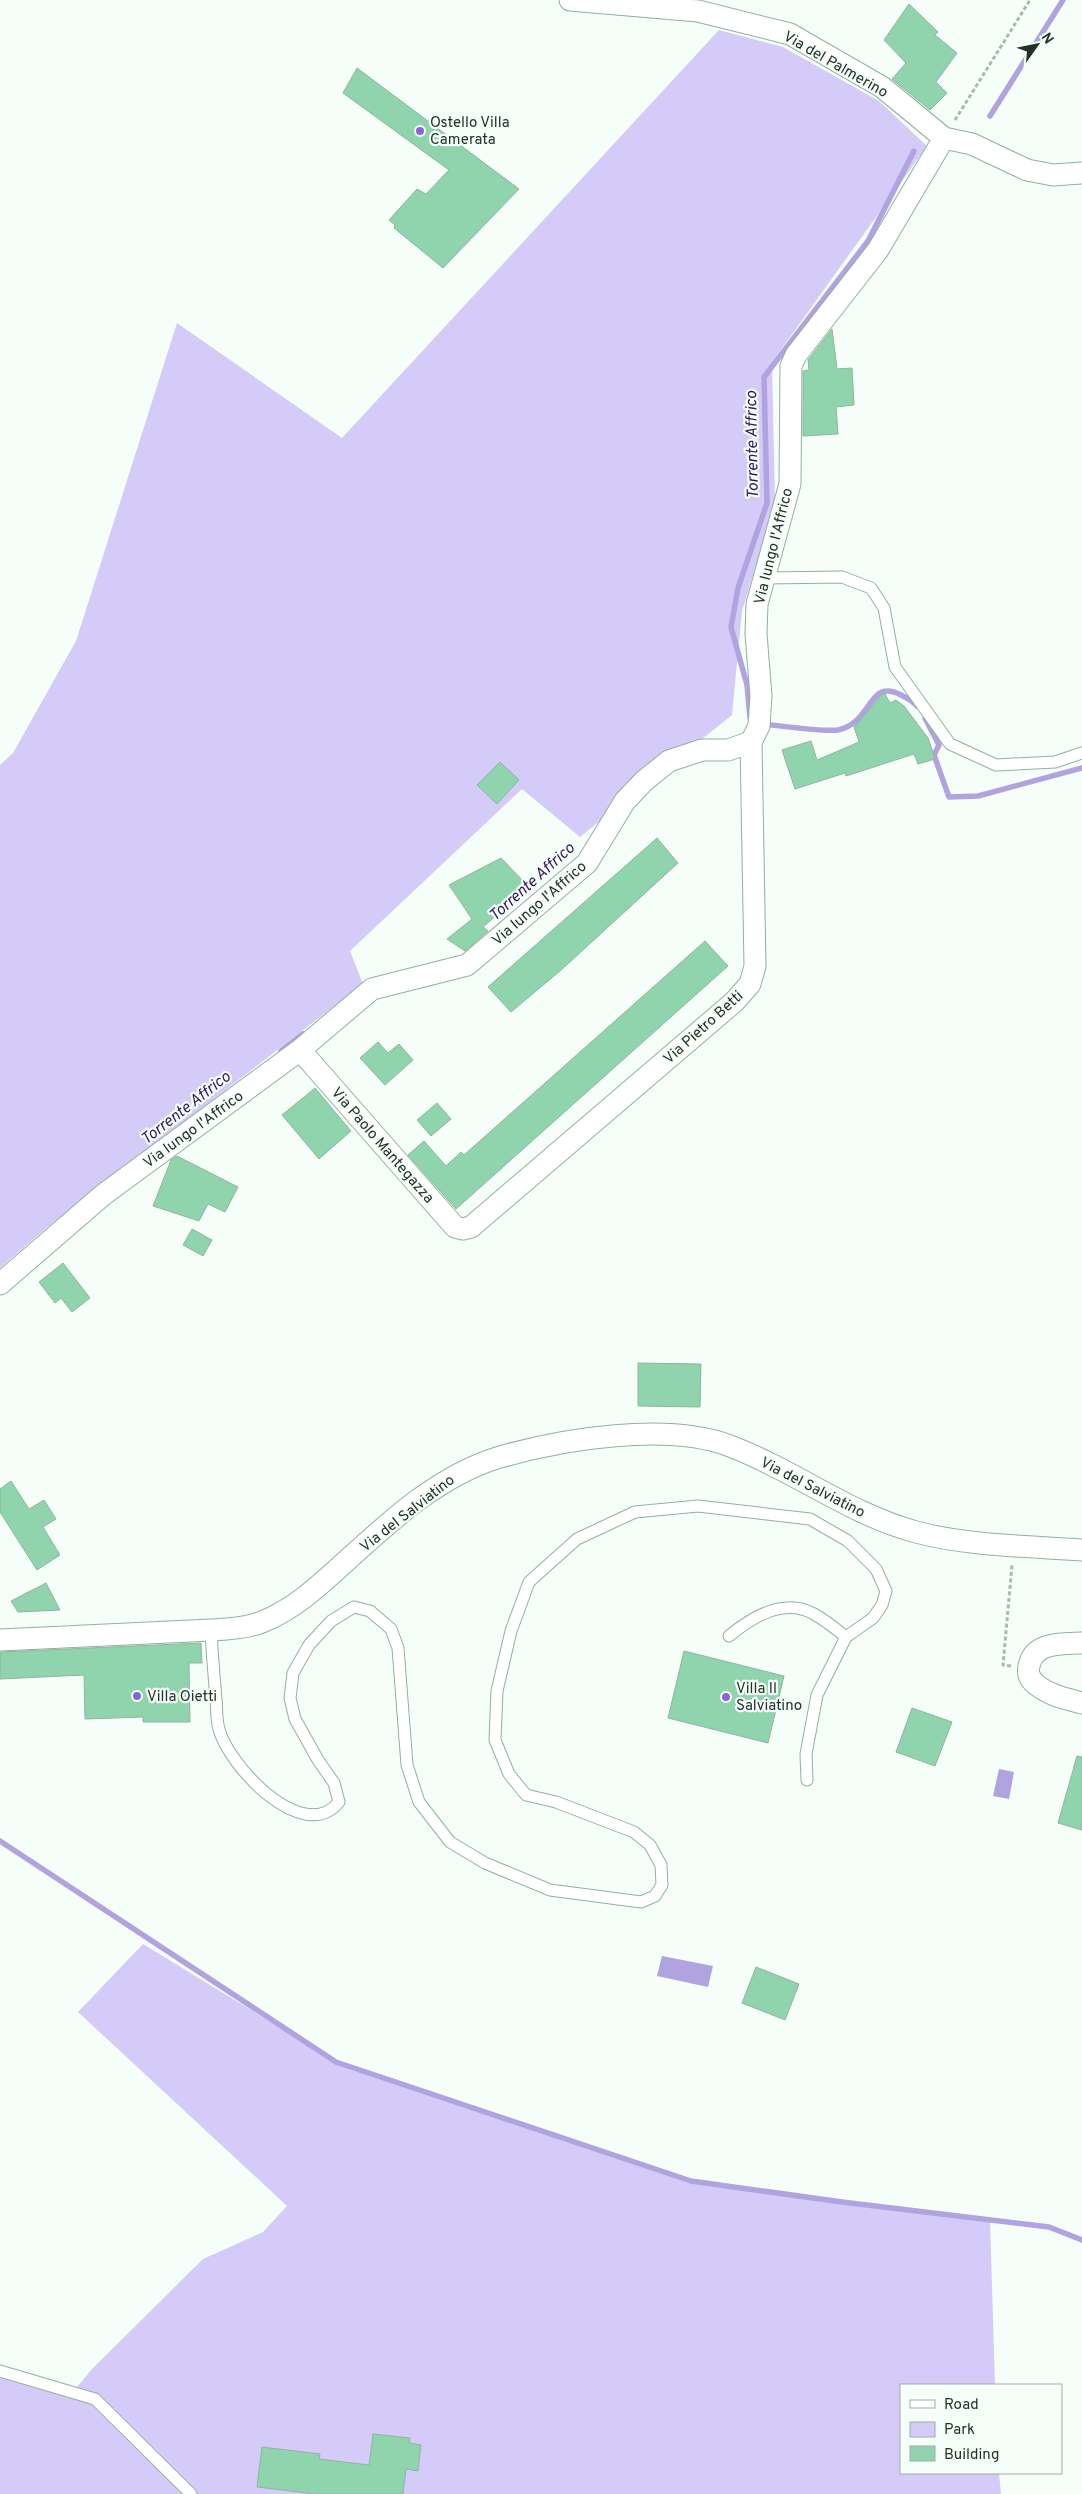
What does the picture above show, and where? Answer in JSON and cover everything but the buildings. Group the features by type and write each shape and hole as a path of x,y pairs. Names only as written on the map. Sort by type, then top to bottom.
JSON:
{"street":[{"name":"Via del Palmerino","path":"570,0 698,12 790,34 882,87 944,138 972,144 1027,170 1053,175 1082,173"},
{"name":"Via lungo l'Affrico","path":"0,1284 102,1195 300,1050 372,989 467,964 587,864 625,801 644,781 669,761 702,750 728,750 751,742 758,726 761,696 757,604 790,484 791,366 796,355 878,250 944,138"},
{"name":"Via Pietro Betti","path":"471,1227 734,1002 750,984 755,966 751,742"},
{"name":"Via Paolo Mantegazza","path":"300,1050 455,1227 463,1229 471,1227"},
{"name":"Via del Salviatino","path":"0,1640 211,1630 248,1626 287,1610 323,1583 416,1502 464,1470 497,1458 535,1448 593,1439 646,1435 690,1437 719,1443 761,1460 877,1519 917,1532 968,1540 1082,1550"},
{"path":"1082,1644 1042,1648 1030,1660 1028,1668 1029,1676 1037,1686 1053,1695 1082,1703"}],"lane":[{"path":"764,578 842,577 871,588 884,608 896,667 950,744 996,764 1054,762 1082,753"},
{"path":"211,1630 219,1729 234,1760 271,1799 297,1812 312,1815 333,1810 339,1802 334,1783 318,1760 295,1719 290,1698 294,1673 309,1645 331,1620 354,1607 370,1612 391,1629 398,1648 407,1764 420,1802 450,1842 485,1863 550,1890 641,1902 655,1896 662,1884 661,1865 650,1845 634,1832 556,1802 526,1795 509,1774 495,1740 497,1691 511,1631 529,1582 577,1539 635,1512 698,1506 810,1519 848,1541 876,1569 886,1591 882,1605 873,1618 846,1637 817,1694 806,1754 807,1780"},
{"path":"729,1636 756,1616 777,1608 813,1613 846,1637"},
{"path":"0,2371 95,2399 191,2494"}],"path":[{"path":"944,138 1030,0"},
{"path":"1003,1665 1013,1544"}],"green space":[{"path":"719,30 783,47 879,101 927,146 772,362 775,504 742,611 732,715 580,837 522,789 350,951 363,984 44,1230 0,1268 0,765 13,753 76,641 177,323 342,438"},
{"path":"143,1944 336,2062 691,2181 990,2220 995,2384 900,2384 900,2474 999,2474 1001,2494 0,2494 0,2371 73,2392 92,2369 203,2259 263,2232 287,2206 78,2012"}],"shaded area":[{"path":"999,1769 1014,1772 1009,1799 993,1796"},
{"path":"662,1956 713,1966 708,1987 657,1976"}],"waterway":[{"name":"Torrente Affrico","path":"990,116 1063,0"},
{"name":"Torrente Affrico","path":"750,718 747,685 731,627 738,588 767,503 764,377 868,241 914,151"},
{"path":"764,724 813,730 838,730 849,726 858,719 876,696 882,692 890,691 912,701 917,706"},
{"path":"925,718 939,745 934,755 949,797 978,796 1082,768"},
{"name":"Torrente Affrico","path":"281,1051 303,1034"},
{"path":"0,1841 336,2062 691,2181 842,2202 1049,2227 1082,2240"}],"place":[{"name":"Ostello Villa Camerata","path":"420,131"},
{"name":"Villa Oietti","path":"137,1696"},
{"name":"Villa Il Salviatino","path":"726,1697"}]}
